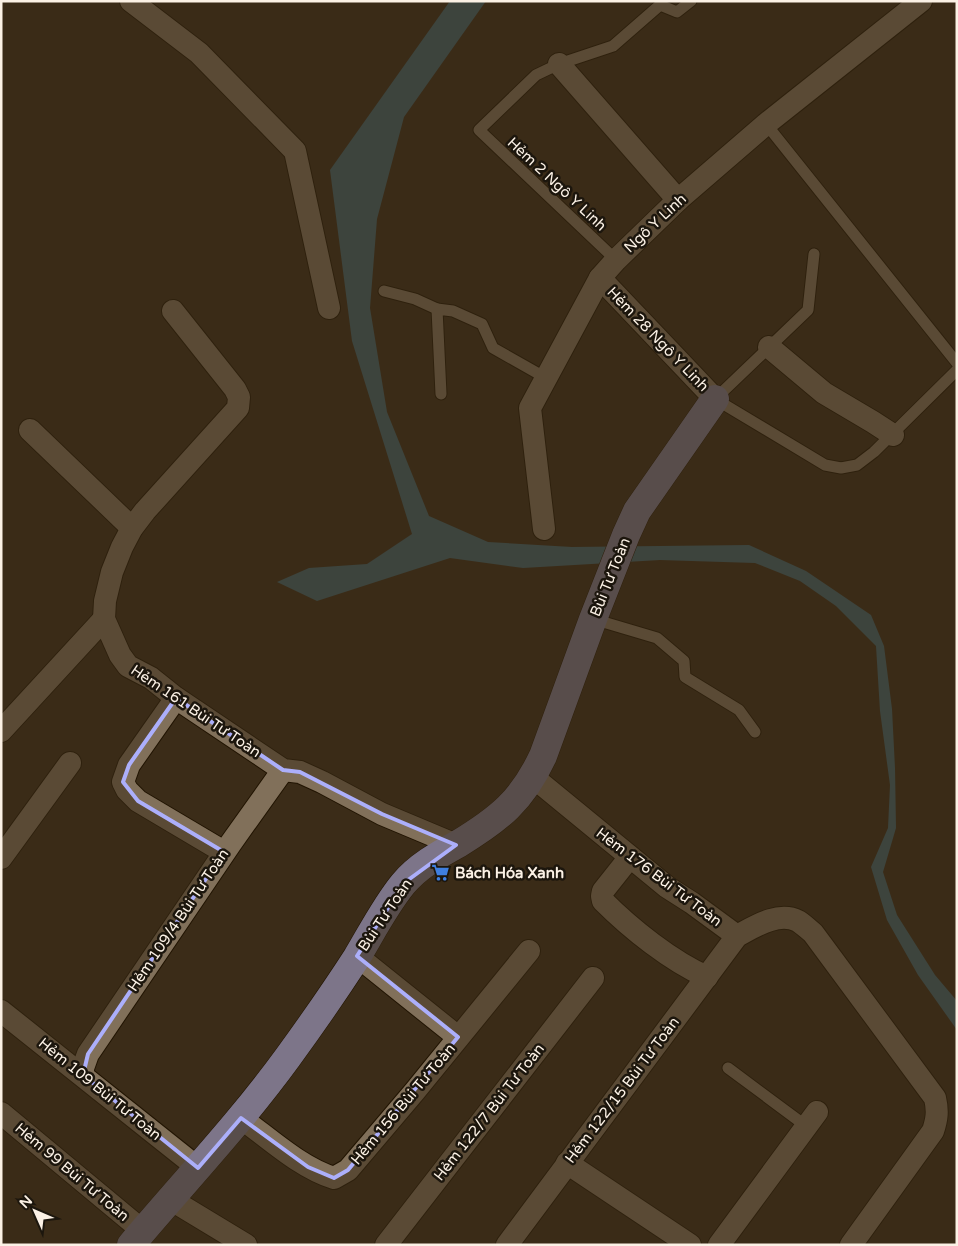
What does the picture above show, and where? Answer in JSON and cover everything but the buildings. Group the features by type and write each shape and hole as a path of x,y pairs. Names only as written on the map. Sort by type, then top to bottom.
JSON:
{"street":[{"path":"131,1 199,53 295,152 329,308"},
{"name":"Ngô Y Linh","path":"544,529 530,408 600,278 678,200 766,124 921,1"},
{"path":"559,64 678,200"},
{"name":"Hẻm 28 Ngô Y Linh","path":"600,278 715,399"},
{"name":"Hẻm 161 Bùi Tư Toàn","path":"173,311 235,389 238,397 238,408 173,479 132,528 122,547 112,572 105,601 104,619 116,648 128,666 151,678 176,698 283,770 300,772 382,814 456,845"},
{"path":"769,347 824,394 892,435"},
{"name":"Bùi Tư Toàn","path":"137,1238 242,1118 322,1010 389,903 404,883 429,861 501,816 519,797 533,778 543,756 595,613 637,511 715,399"},
{"path":"30,430 132,528"},
{"path":"1,732 104,619"},
{"path":"176,698 129,765 123,782 127,790 138,801 224,852"},
{"path":"1,858 70,763"},
{"name":"Hẻm 109/4 Bùi Tư Toàn","path":"83,1075 83,1068 88,1054 224,852 283,770"},
{"name":"Hẻm 176 Bùi Tư Toàn","path":"533,778 667,887 737,936 759,924 779,917 797,920 813,933 935,1098 938,1117 933,1131 851,1245"},
{"path":"630,857 603,891 603,901 661,950 690,969 707,977"},
{"name":"Hẻm 122/15 Bùi Tư Toàn","path":"507,1245 737,936"},
{"name":"Hẻm 156 Bùi Tư Toàn","path":"242,1118 308,1167 321,1174 334,1178 348,1170 529,950"},
{"name":"Hẻm 156 Bùi Tư Toàn","path":"357,956 458,1038"},
{"name":"Hẻm 122/7 Bùi Tư Toàn","path":"386,1245 593,978"},
{"name":"Hẻm 109 Bùi Tư Toàn","path":"1,1011 198,1168"},
{"name":"Hẻm 99 Bùi Tư Toàn","path":"1,1113 137,1238"},
{"path":"719,1245 811,1119"},
{"path":"567,1163 690,1245"},
{"path":"170,1199 246,1245"}],"lane":[{"path":"559,64 613,46 660,5 677,12 691,1"},
{"name":"Hẻm 2 Ngô Y Linh","path":"559,64 536,75 479,130 616,260"},
{"path":"766,124 957,363"},
{"path":"814,254 808,310 715,399 825,464 841,468 857,465 874,452 957,370"},
{"path":"384,291 415,299 437,309 452,311 482,324 493,348 546,378"},
{"path":"437,309 441,394"},
{"path":"595,613 657,638 684,660 685,677 739,710 755,732"},
{"path":"728,1068 811,1119"}],"highlighted area":[{"path":"176,698 283,770 300,772 382,814 456,845 404,883 357,956 458,1037 348,1170 334,1178 308,1167 241,1118 198,1168 83,1075 88,1054 224,852 138,801 123,782 129,765"}],"water":[{"path":"450,1 486,1 404,117 377,219 370,308 387,412 429,516 488,542 572,547 749,545 806,571 871,615 884,646 892,709 895,768 896,828 883,872 897,915 935,975 957,1001 957,1030 918,975 887,920 871,867 888,828 890,785 880,711 876,646 836,606 800,581 755,563 660,560 523,568 450,558 317,601 277,582 309,568 367,564 412,534 352,341 330,170"}],"place":[{"name":"Bách Hóa Xanh","path":"441,873"}]}
